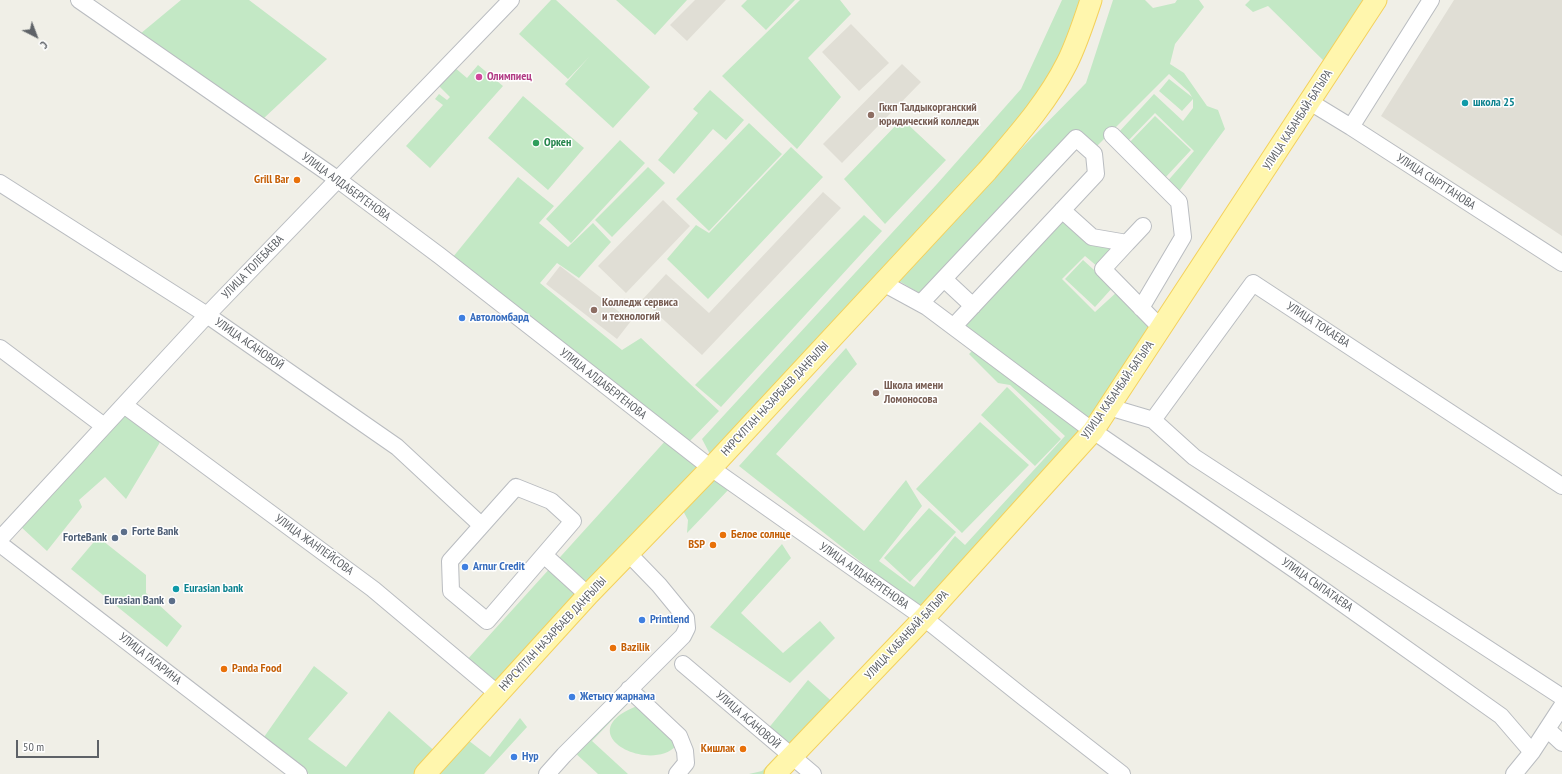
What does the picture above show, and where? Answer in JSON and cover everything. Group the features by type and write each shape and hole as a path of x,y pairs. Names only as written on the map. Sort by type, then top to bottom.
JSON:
{"main road":[{"name":"НҰРСҰЛТАН НАЗАРБАЕВ ДАҢҒЫЛЫ","path":"424,774 588,594 711,468 987,171 1022,130 1046,98 1067,63 1091,0"},
{"name":"УЛИЦА КАБАНБАЙ-БАТЫРА","path":"775,774 924,618 1093,431 1376,0"}],"street":[{"name":"УЛИЦА АЛДАБЕРГЕНОВА","path":"79,0 338,179 440,256 711,468 924,618 1023,698 1122,774"},
{"name":"УЛИЦА ТОЛЕБАЕВА","path":"0,539 208,315 511,0"},
{"path":"1351,127 1430,0"},
{"name":"УЛИЦА СЫРТТАНОВА","path":"1310,102 1562,263"},
{"path":"1112,135 1179,202 1183,237 1141,308"},
{"path":"921,303 1076,138 1094,154 1096,174 954,326"},
{"name":"УЛИЦА АСАНОВОЙ","path":"0,183 208,315 397,447 481,525"},
{"path":"1062,210 1092,238 1127,243"},
{"path":"1143,226 1103,269 1161,328"},
{"path":"944,279 973,306"},
{"name":"УЛИЦА СЫПАТАЕВА","path":"883,283 921,303 954,326 1093,431 1298,572 1501,716 1532,752"},
{"name":"УЛИЦА ТОКАЕВА","path":"1153,420 1253,283 1562,486"},
{"path":"0,348 104,426"},
{"name":"УЛИЦА ЖАНПЕЙСОВА","path":"124,405 373,589 498,694"},
{"path":"1109,407 1153,420 1194,457 1562,697"},
{"path":"516,487 551,501 573,521 544,555 487,621 451,591 450,561 516,487"},
{"name":"УЛИЦА ГАГАРИНА","path":"0,544 299,774"},
{"path":"547,774 629,689 683,636 687,628 686,618 628,553"},
{"path":"544,555 588,594"},
{"name":"УЛИЦА АСАНОВОЙ","path":"683,664 791,757 813,774"},
{"path":"629,689 679,736 685,751 686,763 677,774"},
{"path":"1514,774 1532,752 1562,706"},
{"path":"1547,729 1562,743"}],"shaded area":[{"path":"695,0 726,0 687,41 670,25"},
{"path":"1454,0 1562,0 1562,236 1381,116"},
{"path":"851,24 889,63 859,91 822,52"},
{"path":"902,64 921,82 842,163 823,144"},
{"path":"823,192 841,208 702,355 642,300 666,274 709,313"},
{"path":"663,200 690,226 626,293 598,266"},
{"path":"560,266 631,321 617,339 546,284"}],"green space":[{"path":"181,0 249,0 327,59 263,119 140,34"},
{"path":"551,0 556,0 650,87 613,128 565,84 589,57 568,79 519,34"},
{"path":"616,0 687,0 655,35"},
{"path":"747,0 795,0 766,30 741,6"},
{"path":"800,0 840,0 851,14 808,58 841,97 797,149 722,76"},
{"path":"1062,0 1083,0 1064,57 998,158 712,458 702,439 937,184 1021,89"},
{"path":"1113,0 1145,0 1153,8 1175,3 1177,0 1199,0 1204,7 1175,44 1170,64 1184,73 1207,106 1218,110 1225,129 1177,194 1165,184 1194,151 1155,113 1125,144 1118,133 1154,94 1183,121 1193,108 1193,99 1182,111 1159,91 1169,79 1192,97 1189,92 1169,74 1096,147 1077,134 924,296 894,278 1086,83"},
{"path":"1250,0 1369,0 1328,65 1268,6 1253,12 1245,5"},
{"path":"478,65 503,86 430,168 406,146 443,105 435,99 439,94 447,100 450,97 438,85 454,67 467,78"},
{"path":"710,90 744,120 726,140 713,129 674,174 658,160 698,113 693,109"},
{"name":"Оркен","path":"523,96 584,148 548,190 488,138"},
{"path":"1155,116 1191,150 1164,179 1127,145"},
{"path":"902,119 946,160 885,224 844,179"},
{"path":"749,123 782,154 709,231 676,199"},
{"name":"Оркен","path":"620,140 645,163 571,243 546,219"},
{"path":"791,147 823,177 708,299 667,259 696,225 709,233"},
{"path":"648,167 665,183 612,237 595,220"},
{"path":"518,177 554,206 539,223 568,247 593,223 611,242 579,278 557,263 540,283 622,350 641,338 719,411 687,444 453,257"},
{"path":"864,215 882,231 721,407 695,385"},
{"path":"1065,218 1117,248 1098,267 1085,256 1062,279 1095,312 1118,291 1157,329 1091,424 960,325"},
{"path":"1083,260 1113,287 1095,307 1065,279"},
{"path":"846,348 857,364 776,454 864,531 906,480 922,506 879,561 914,587 955,536 965,545 1065,436 1010,385 998,383 969,354 975,348 1085,433 922,610 739,466"},
{"path":"1007,387 1061,439 1035,466 981,415"},
{"path":"124,410 161,438 159,444 126,499 105,477 79,500 82,507 47,551 20,526"},
{"path":"980,422 1029,465 962,533 916,489"},
{"path":"667,439 702,467 497,686 466,661"},
{"path":"712,472 731,487 687,533 688,520 681,507"},
{"path":"929,508 956,532 910,582 884,558"},
{"path":"98,537 146,575 146,593 182,626 167,647 71,569"},
{"path":"782,544 791,558 741,613 783,653 820,621 835,638 790,683 710,627"},
{"path":"314,666 348,693 308,739 346,767 389,711 438,754 419,774 309,774 264,737"},
{"path":"808,680 837,706 792,751 767,730"},
{"path":"639,692 592,741 628,774 598,774 573,751 585,738"},
{"path":"637,706 648,706 676,746 664,753 649,755 634,753 620,747 612,738 610,728 618,717"},
{"path":"520,718 527,727 484,774 430,774 464,737 490,757"},
{"path":"778,754 784,759 770,774 749,774 762,771"}],"place":[{"name":"Олимпиец","path":"479,77"},
{"name":"школа 25","path":"1465,103"},
{"name":"Гккп Талдыкорганский юридический колледж","path":"871,115"},
{"name":"Оркен","path":"536,143"},
{"name":"Grill Bar","path":"297,180"},
{"name":"Колледж сервиса и технологий","path":"594,310"},
{"name":"Автоломбард","path":"462,318"},
{"name":"Школа имени Ломоносова","path":"876,393"},
{"name":"Forte Bank","path":"124,532"},
{"name":"Белое солнце","path":"723,535"},
{"name":"ForteBank","path":"115,538"},
{"name":"BSP","path":"713,545"},
{"name":"Arnur Credit","path":"465,567"},
{"name":"Eurasian bank","path":"176,589"},
{"name":"Eurasian Bank","path":"172,601"},
{"name":"Printlend","path":"642,620"},
{"name":"Bazilik","path":"613,648"},
{"name":"Panda Food","path":"224,669"},
{"name":"Жетысу жарнама","path":"572,697"},
{"name":"Кишлак","path":"743,749"},
{"name":"Нур","path":"514,757"}]}
